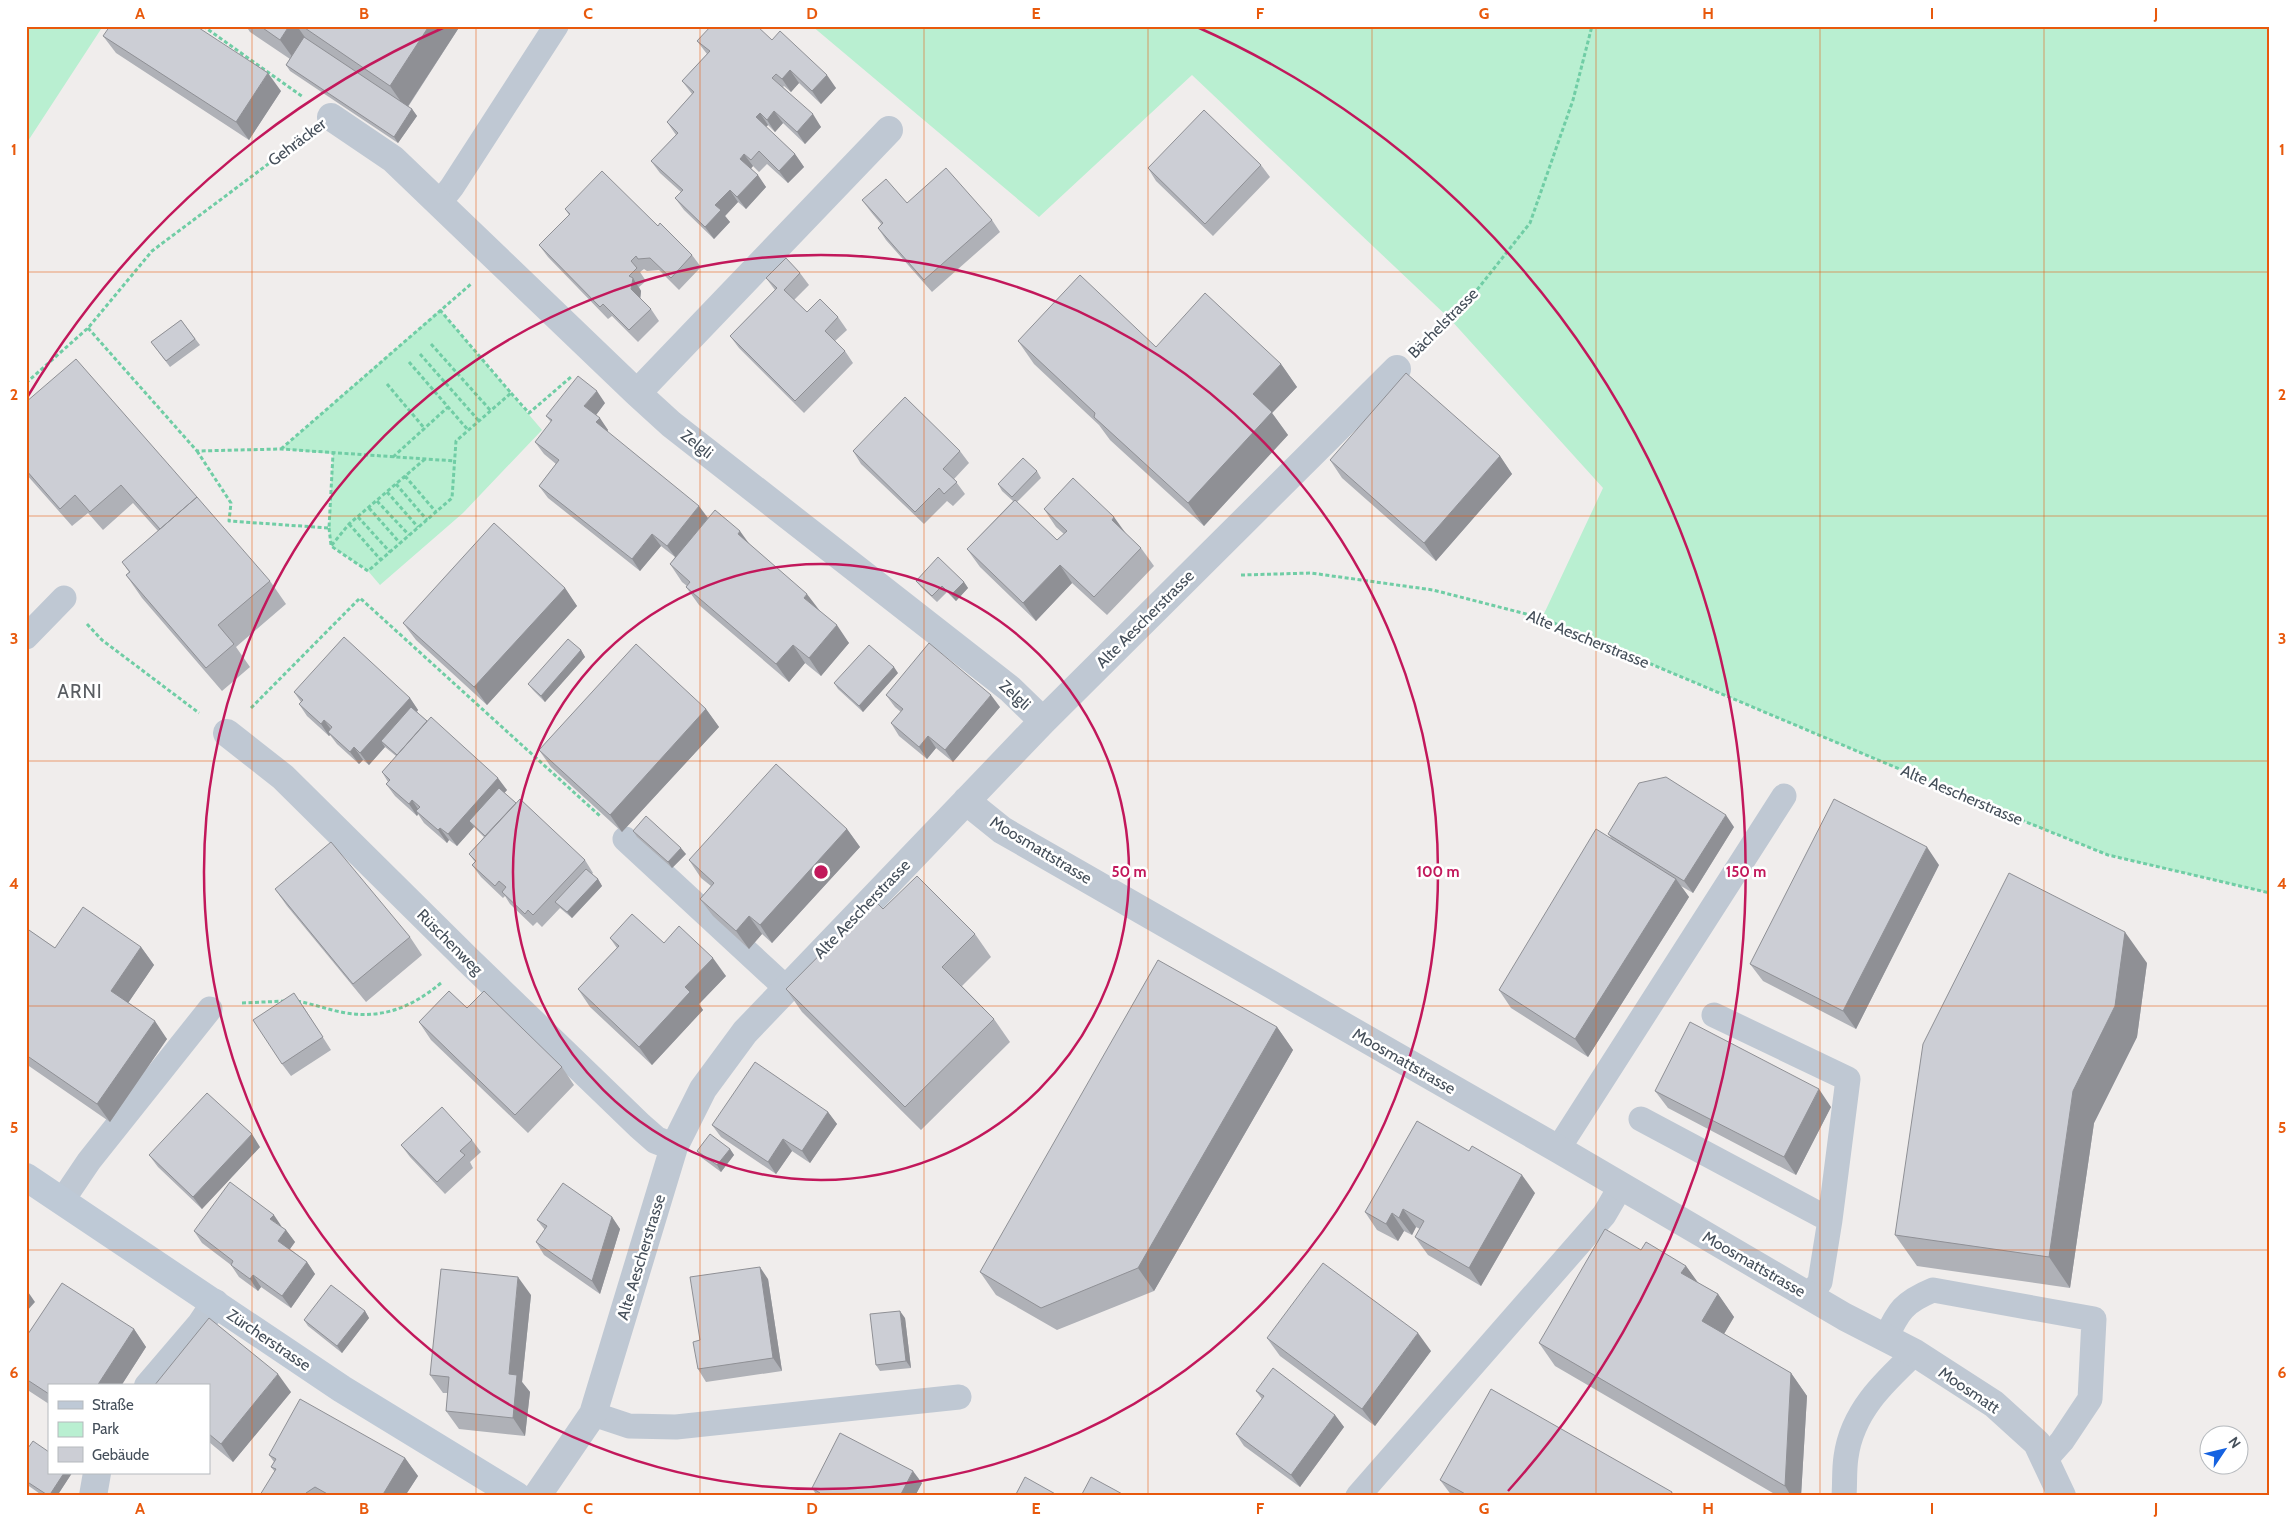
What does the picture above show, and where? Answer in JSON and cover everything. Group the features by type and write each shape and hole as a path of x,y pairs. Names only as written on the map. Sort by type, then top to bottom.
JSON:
{"street":[{"name":"Gehräcker","path":"330,117 393,159 637,393"},
{"path":"637,393 889,130"},
{"name":"Bächelstrasse","path":"1202,563 1397,369"},
{"name":"Zelgli","path":"637,393 671,424 1010,689 1043,721"},
{"name":"Alte Aescherstrasse","path":"537,1496 593,1414 674,1147 703,1088 744,1032 1043,721 1202,563"},
{"name":"Rüschenweg","path":"227,733 284,777 468,960 640,1126 656,1140 674,1147"},
{"name":"Moosmattstrasse","path":"966,801 1011,835 1558,1149 1845,1317"},
{"name":"Zürcherstrasse","path":"26,1177 342,1389 517,1496"},
{"path":"150,1384 202,1324 215,1303"},
{"name":"Moosmatt","path":"1845,1317 1914,1354 1994,1404 2037,1443 2062,1496"},
{"path":"93,1496 97,1474"}],"lane":[{"path":"440,202 452,187 556,26"},
{"path":"26,637 64,598"},
{"path":"1558,1149 1784,796"},
{"path":"625,838 786,988"},
{"path":"62,1201 89,1161 210,1008"},
{"path":"1714,1014 1848,1079 1820,1282 1809,1296"},
{"path":"1641,1119 1830,1220"},
{"path":"1364,1494 1597,1223 1621,1186"},
{"path":"1886,1338 1896,1314 1911,1299 1933,1290 2094,1319 2090,1399 2062,1441 2046,1460"},
{"path":"1844,1496 1846,1457 1853,1430 1867,1402 1914,1354"},
{"path":"593,1414 629,1426 676,1427 959,1397"}],"path":[{"path":"203,26 330,117"},
{"name":"Bächelstrasse","path":"1397,369 1469,300 1530,223 1573,100 1592,26"},
{"name":"Gehräcker","path":"26,383 88,328 152,251 330,117"},
{"path":"281,449 497,260"},
{"path":"440,310 529,413 572,376"},
{"path":"88,328 197,451 231,503 229,521 329,528"},
{"path":"431,344 491,411"},
{"path":"420,354 479,420"},
{"path":"409,362 468,430"},
{"path":"386,384 425,429"},
{"path":"333,454 329,528 331,546 368,571 452,498 456,441 511,393"},
{"path":"393,457 448,408"},
{"path":"197,451 281,449 455,461"},
{"path":"331,546 349,524 425,459"},
{"path":"405,476 436,512"},
{"path":"396,484 427,520"},
{"path":"387,492 418,528"},
{"path":"377,501 409,535"},
{"path":"369,508 400,543"},
{"path":"358,517 390,552"},
{"path":"349,524 381,560"},
{"name":"Alte Aescherstrasse","path":"1202,563 1220,575 1311,573 1433,590 1542,618 1994,809 2108,855 2270,893"},
{"path":"64,598 102,640 227,733 360,598 625,838"},
{"path":"210,1008 244,1002 298,1001 346,1013 384,1014 421,1000 468,960"}],"green space":[{"path":"26,26 103,26 26,144"},
{"path":"812,26 2270,26 2270,893 2108,855 1994,809 1542,618 1603,488 1450,319 1192,75 1039,217"},
{"path":"440,310 542,430 463,513 380,585 368,571 331,546 329,528 333,454 281,449"}],"building":[{"path":"110,26 196,26 268,73 236,122 103,36"},
{"path":"260,26 289,26 280,40"},
{"path":"302,26 429,26 390,86"},
{"path":"711,26 757,26 772,40 780,31 827,75 812,91 790,70 782,79 776,74 772,78 813,114 797,132 774,111 767,120 760,113 756,117 795,154 779,171 759,151 751,160 744,154 740,159 758,175 737,197 730,190 715,205 721,210 705,227 675,198 683,190 651,161 678,133 667,122 694,92 682,81 710,51 697,41"},
{"path":"304,37 412,109 394,137 286,65"},
{"path":"1204,110 1261,165 1205,224 1148,168"},
{"path":"946,168 992,220 924,280 878,228 883,223 862,200 886,179 907,203"},
{"path":"602,171 658,226 660,223 692,255 671,278 650,258 638,259 636,256 631,261 637,268 629,276 633,278 631,289 651,309 629,330 603,304 600,307 539,245 570,214 565,209"},
{"path":"786,258 800,273 784,290 807,312 820,299 838,317 825,331 845,351 795,401 730,336 777,288 766,278"},
{"path":"1080,275 1156,347 1205,293 1281,364 1253,394 1272,412 1188,503 1094,417 1095,413 1018,341"},
{"path":"181,320 195,339 166,361 151,342"},
{"path":"76,359 197,497 160,529 121,485 90,512 75,495 60,509 26,470 26,402"},
{"path":"1406,373 1500,456 1424,543 1330,460"},
{"path":"578,376 597,391 584,406 600,418 596,422 699,506 667,546 652,534 632,559 539,486 559,460 535,442 552,420 546,416"},
{"path":"905,397 960,451 943,469 957,482 944,494 939,488 915,512 853,451"},
{"path":"1023,458 1037,471 1012,497 998,484"},
{"path":"1073,478 1114,517 1112,520 1141,548 1094,597 1060,565 1023,603 967,549 1015,500 1057,540 1067,531 1044,509"},
{"path":"197,497 270,581 218,625 234,644 206,668 126,575 130,572 122,562"},
{"path":"715,510 740,531 738,534 807,594 804,598 837,625 809,658 793,645 776,664 686,587 690,582 670,564"},
{"path":"494,523 565,588 474,687 403,623"},
{"path":"938,557 964,582 951,595 942,586 932,596 916,581"},
{"path":"344,637 410,698 360,753 354,747 350,752 328,732 332,727 324,720 321,724 299,704 303,700 294,692"},
{"path":"568,639 581,650 541,696 528,684"},
{"path":"929,643 991,695 945,750 928,736 919,747 891,723 903,709 886,695"},
{"path":"636,644 706,709 610,815 539,750"},
{"path":"869,645 894,667 859,706 834,683"},
{"path":"411,707 427,721 397,755 381,741"},
{"path":"431,717 498,778 448,834 440,828 438,830 416,811 420,807 412,800 409,804 386,784 390,780 382,772"},
{"path":"776,764 847,829 760,925 749,916 736,931 700,899 714,883 689,860"},
{"path":"1666,777 1726,815 1684,881 1608,834 1639,783"},
{"path":"499,788 516,803 485,836 469,821"},
{"path":"520,799 585,860 533,915 528,910 525,914 502,892 506,887 499,881 495,886 472,865 476,861 469,854"},
{"path":"1834,799 1927,847 1843,1011 1750,964"},
{"path":"646,816 681,848 668,862 633,831"},
{"path":"1596,829 1676,879 1575,1039 1499,990"},
{"path":"331,842 410,937 353,984 275,889"},
{"path":"586,869 598,879 567,912 555,902"},
{"path":"2009,873 2125,932 2115,1006 2073,1091 2049,1257 1895,1235 1923,1044"},
{"path":"917,876 975,934 942,967 994,1019 905,1107 786,989 874,900 883,909"},
{"path":"83,907 141,947 111,991 155,1021 97,1104 26,1055 26,928 55,948"},
{"path":"632,914 664,943 679,926 713,958 685,987 690,992 639,1047 578,989 619,946 610,938"},
{"path":"1158,960 1277,1027 1138,1268 1041,1308 980,1272"},
{"path":"449,991 467,1008 484,991 562,1067 515,1115 419,1022"},
{"path":"294,993 323,1037 282,1064 253,1020"},
{"path":"1690,1022 1819,1089 1784,1157 1655,1091"},
{"path":"755,1062 828,1112 802,1151 783,1139 768,1162 712,1125"},
{"path":"207,1093 252,1134 193,1197 149,1155"},
{"path":"442,1107 472,1140 460,1151 465,1155 437,1182 401,1145"},
{"path":"1417,1121 1469,1151 1472,1146 1522,1175 1469,1268 1415,1237 1424,1221 1403,1209 1399,1218 1392,1213 1386,1224 1365,1212"},
{"path":"710,1134 730,1149 717,1165 697,1151"},
{"path":"230,1182 274,1215 270,1219 286,1230 278,1241 307,1262 282,1296 253,1275 250,1279 231,1265 233,1261 194,1231"},
{"path":"563,1183 612,1217 592,1281 536,1242 547,1226 537,1220"},
{"path":"1605,1229 1641,1250 1646,1242 1686,1266 1681,1273 1718,1294 1702,1321 1791,1373 1785,1486 1539,1343"},
{"path":"1323,1263 1418,1333 1362,1409 1267,1338"},
{"path":"760,1267 773,1358 698,1369 693,1342 700,1340 690,1277"},
{"path":"441,1269 518,1277 509,1374 517,1375 513,1418 446,1411 449,1377 430,1375"},
{"path":"62,1283 134,1329 98,1384 48,1384 48,1393 26,1379 26,1337"},
{"path":"331,1285 365,1311 337,1346 304,1320"},
{"path":"900,1311 906,1361 876,1365 870,1314"},
{"path":"209,1318 278,1374 221,1444 210,1435 210,1384 156,1384"},
{"path":"1273,1368 1335,1415 1291,1475 1236,1434 1264,1396 1256,1391"},
{"path":"1491,1389 1672,1492 1670,1496 1469,1496 1440,1480"},
{"path":"300,1399 405,1458 382,1496 331,1496 315,1487 304,1496 260,1495 276,1469 271,1467 276,1459 269,1455"},
{"path":"840,1433 913,1471 900,1496 819,1496 820,1493 812,1488"},
{"path":"33,1441 48,1451 48,1474 63,1474 49,1496 26,1481 26,1451"},
{"path":"1025,1477 1059,1496 1015,1496"},
{"path":"1091,1477 1126,1496 1081,1496"}],"district":[{"name":"ARNI","path":"80,691"}]}
